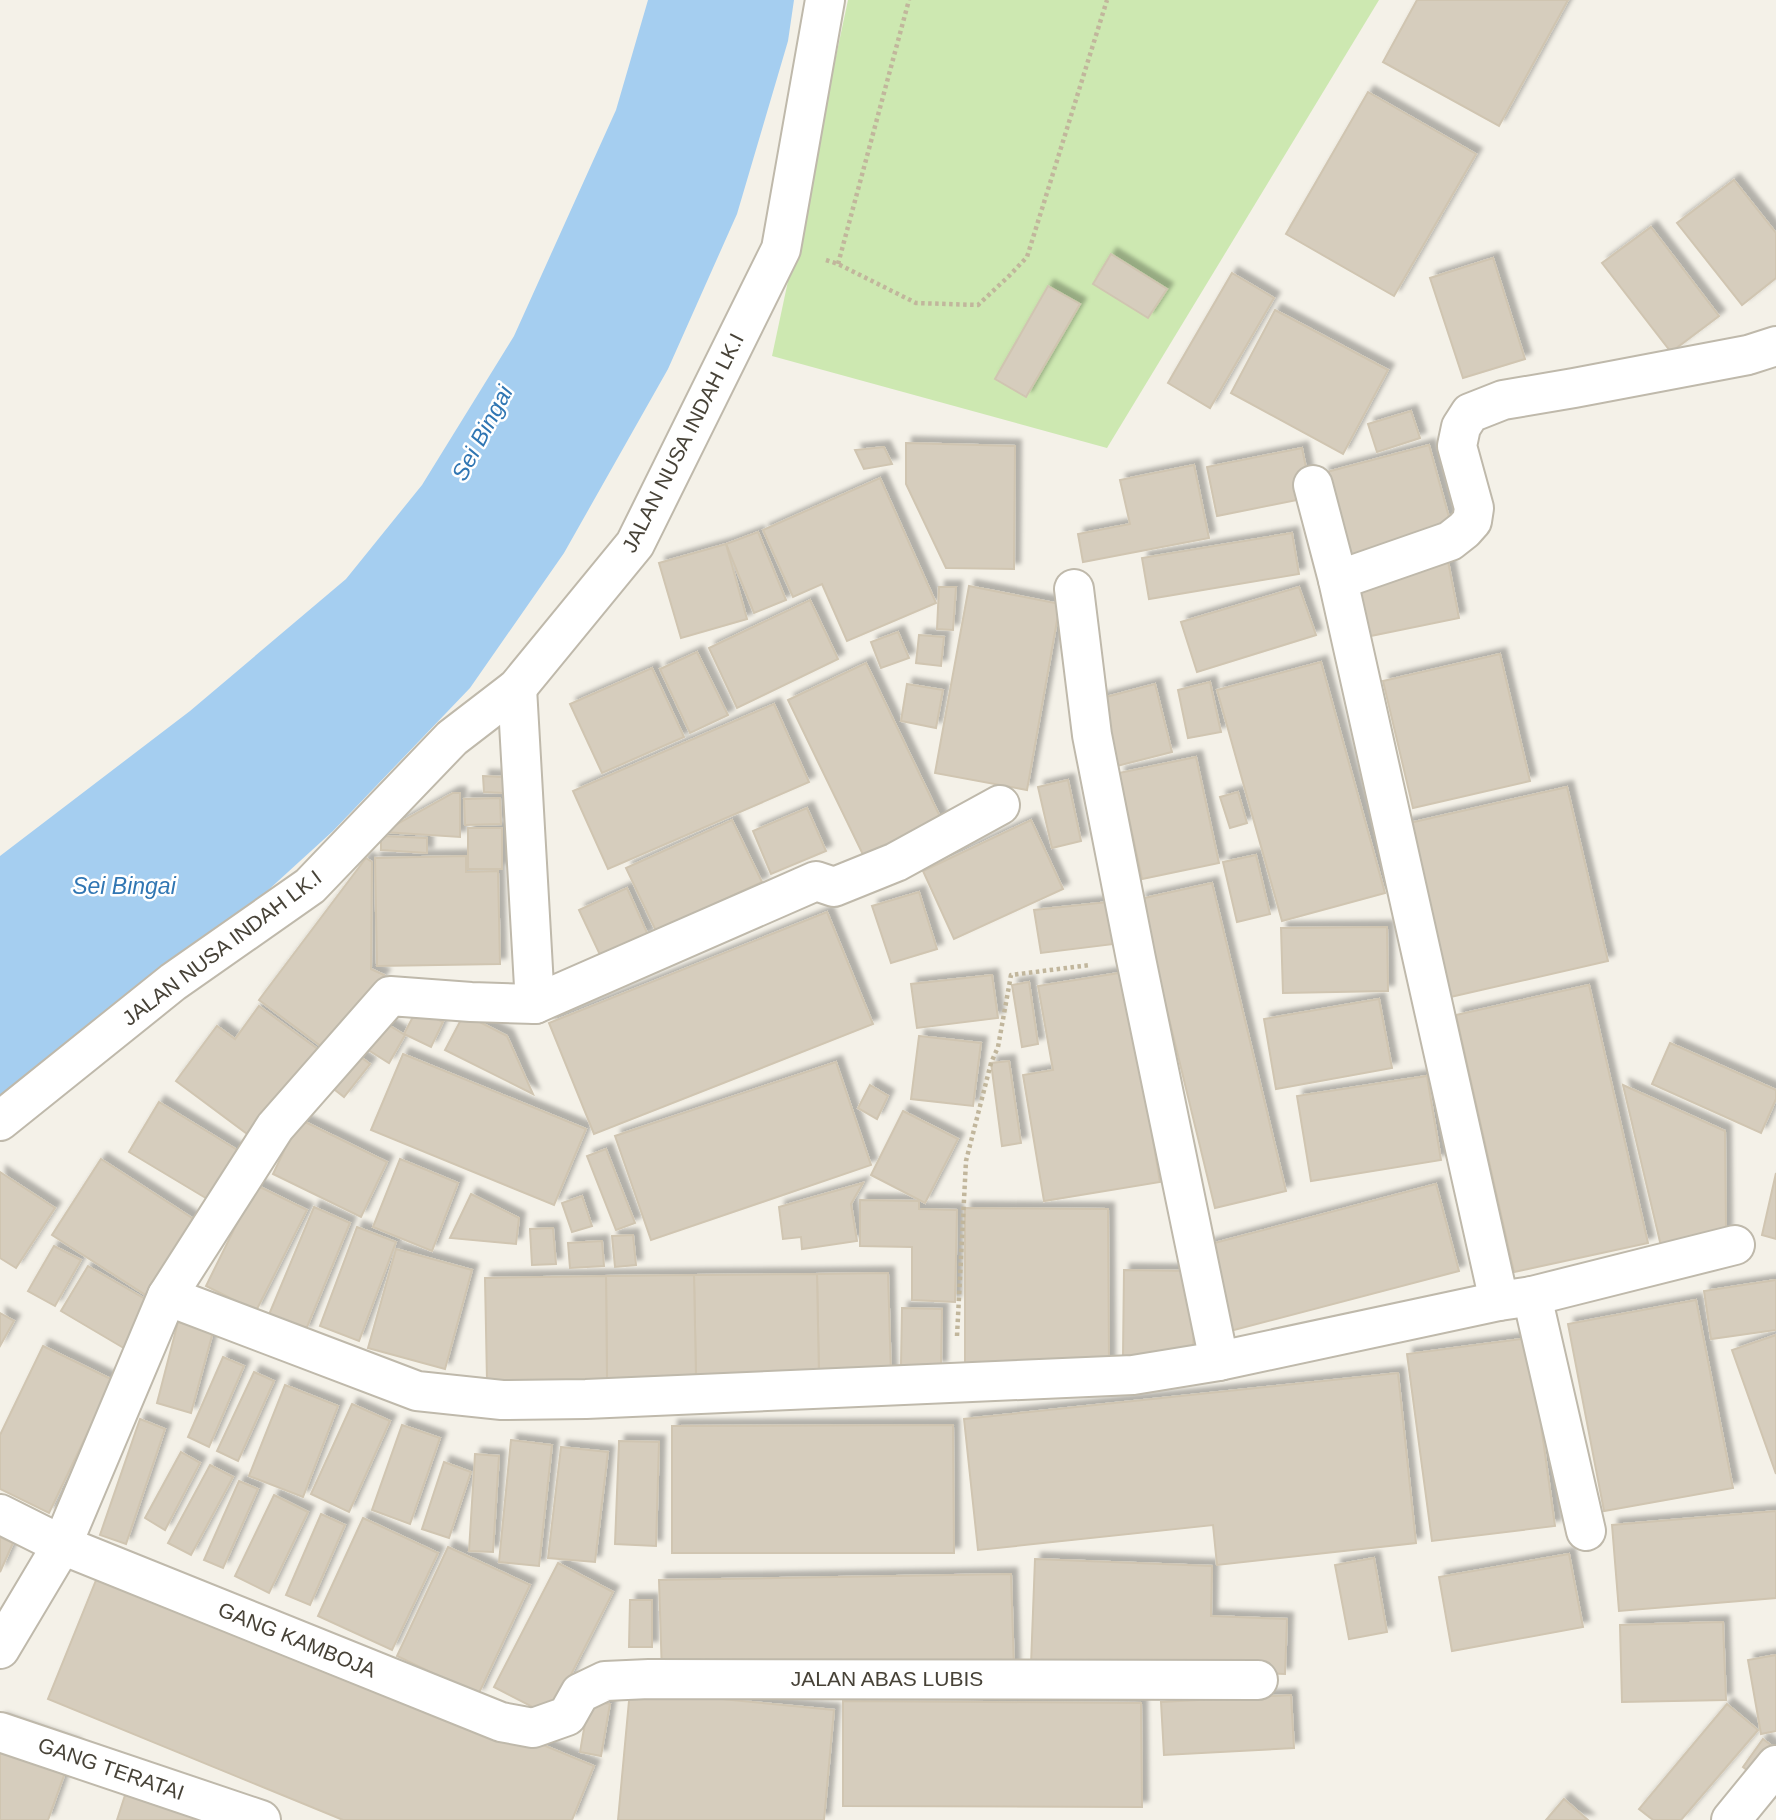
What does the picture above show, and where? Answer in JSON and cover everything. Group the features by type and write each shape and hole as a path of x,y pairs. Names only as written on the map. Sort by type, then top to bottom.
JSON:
{"street":[{"name":"JALAN NUSA INDAH LK.I","path":"0,1121 173,982 310,886 452,738 517,688 635,544 781,249 825,0"},
{"path":"1338,580 1450,541 1472,521 1474,508 1457,446 1461,427 1470,413 1503,400 1748,355 1776,346"},
{"path":"1313,485 1516,1299 1586,1531"},
{"path":"1074,589 1092,735 1219,1361"},
{"path":"517,688 536,1004"},
{"path":"0,1649 62,1545 167,1296 275,1127 390,996 536,1004 816,881 834,887 897,862 1000,805"},
{"path":"167,1296 417,1391 502,1400 586,1399 1133,1375 1219,1361 1516,1299 1735,1245"},
{"name":"GANG KAMBOJA","path":"0,1514 62,1545 501,1722 533,1728"},
{"name":"JALAN ABAS LUBIS","path":"533,1728 567,1716 580,1693 606,1681 1258,1680"},
{"name":"GANG TERATAI","path":"0,1732 261,1820"},
{"path":"1731,1820 1776,1765"}],"path":[{"path":"838,264 909,0"},
{"path":"781,249 838,264 916,303 978,305 1027,257 1107,0"},
{"path":"955,1382 966,1161 991,1063 998,1046 1011,975 1136,959"}],"green space":[{"path":"848,0 1379,0 1107,448 772,356"}],"water":[{"name":"Sei Bingai","path":"648,0 794,0 788,41 737,214 668,369 564,553 470,688 333,831 185,966 0,1095 0,856 190,711 346,579 422,485 514,336 616,110"}],"building":[{"path":"1417,0 1568,0 1499,126 1383,62"},
{"path":"1368,92 1476,154 1394,296 1286,234"},
{"path":"1734,180 1776,233 1776,278 1742,305 1677,223"},
{"path":"1651,227 1719,316 1671,352 1602,263"},
{"path":"1111,254 1167,289 1148,318 1093,284"},
{"path":"1493,258 1525,359 1463,378 1430,278"},
{"path":"1232,273 1274,298 1210,408 1168,383"},
{"path":"1048,286 1080,304 1026,397 995,379"},
{"path":"1275,310 1388,370 1343,454 1231,393"},
{"path":"1411,411 1420,438 1377,452 1368,424"},
{"path":"906,443 1015,446 1014,569 946,568 906,484"},
{"path":"1429,445 1452,528 1347,556 1323,473"},
{"path":"884,447 892,464 864,469 855,450"},
{"path":"1302,448 1312,497 1217,516 1207,467"},
{"path":"1194,465 1209,538 1083,562 1078,534 1130,524 1120,480"},
{"path":"880,478 936,603 847,641 822,584 793,597 763,530"},
{"path":"758,532 786,600 754,613 726,544"},
{"path":"1292,533 1299,574 1149,599 1142,558"},
{"path":"726,544 747,619 681,638 659,563"},
{"path":"1448,561 1459,618 1356,639 1344,583"},
{"path":"969,586 1060,604 1027,790 935,773"},
{"path":"939,587 956,587 953,630 937,629"},
{"path":"1299,587 1316,635 1197,672 1181,622"},
{"path":"810,600 838,659 737,708 709,648"},
{"path":"898,632 909,658 881,668 871,642"},
{"path":"919,635 944,637 941,666 916,663"},
{"path":"697,652 728,715 690,733 660,669"},
{"path":"1500,654 1530,781 1413,808 1383,681"},
{"path":"1321,662 1385,893 1282,921 1217,690"},
{"path":"866,663 946,829 868,865 788,700"},
{"path":"652,668 684,737 602,773 570,704"},
{"path":"1210,682 1221,732 1188,738 1178,690"},
{"path":"907,684 943,690 936,728 901,721"},
{"path":"1155,684 1172,752 1109,768 1091,701"},
{"path":"774,704 809,782 608,869 573,791"},
{"path":"1196,757 1219,863 1142,879 1119,773"},
{"path":"483,776 503,777 503,793 484,792"},
{"path":"1068,780 1081,841 1052,848 1038,787"},
{"path":"1567,787 1608,961 1446,998 1405,824"},
{"path":"1238,792 1247,823 1230,828 1220,797"},
{"path":"453,793 460,793 460,837 383,832"},
{"path":"500,798 501,824 465,825 464,799"},
{"path":"807,808 826,851 771,874 753,831"},
{"path":"732,820 762,882 656,931 626,868"},
{"path":"1031,820 1063,889 954,939 923,871"},
{"path":"468,828 502,828 502,869 468,869"},
{"path":"381,836 427,838 427,853 381,850"},
{"path":"1256,855 1270,914 1237,922 1223,862"},
{"path":"466,856 466,872 498,871 500,964 377,966 375,858"},
{"path":"366,858 372,862 371,969 384,975 330,1053 259,1000"},
{"path":"1212,883 1286,1191 1215,1208 1140,899"},
{"path":"627,888 648,935 601,957 579,910"},
{"path":"919,892 937,949 891,963 872,906"},
{"path":"1108,902 1114,944 1041,953 1034,910"},
{"path":"827,912 873,1024 594,1134 549,1023"},
{"path":"1387,927 1388,991 1283,993 1281,928"},
{"path":"1125,972 1160,1182 1044,1201 1023,1075 1053,1070 1038,986"},
{"path":"992,975 998,1018 917,1028 911,984"},
{"path":"1029,982 1038,1044 1022,1047 1012,985"},
{"path":"1589,985 1648,1243 1514,1272 1456,1015"},
{"path":"1379,999 1392,1068 1276,1089 1264,1019"},
{"path":"259,1006 319,1050 254,1139 176,1081 217,1026 235,1039"},
{"path":"417,1009 443,1022 431,1047 404,1034"},
{"path":"464,1014 507,1036 533,1094 445,1050"},
{"path":"382,1021 405,1035 389,1063 365,1048"},
{"path":"919,1036 981,1043 973,1106 911,1099"},
{"path":"1670,1043 1776,1090 1776,1099 1761,1133 1652,1084"},
{"path":"350,1049 370,1064 344,1097 325,1082"},
{"path":"403,1054 586,1129 554,1205 371,1130"},
{"path":"1009,1061 1021,1143 1002,1146 991,1063"},
{"path":"836,1062 871,1165 651,1240 615,1136"},
{"path":"1427,1076 1441,1160 1311,1181 1297,1096"},
{"path":"870,1085 888,1096 877,1119 858,1108"},
{"path":"1623,1085 1725,1131 1726,1234 1661,1246"},
{"path":"159,1102 239,1151 209,1200 129,1152"},
{"path":"903,1111 958,1139 925,1203 871,1175"},
{"path":"299,1119 387,1162 361,1217 273,1174"},
{"path":"606,1149 635,1223 616,1230 587,1156"},
{"path":"101,1159 206,1227 158,1303 52,1235"},
{"path":"400,1159 458,1183 432,1251 373,1227"},
{"path":"0,1172 55,1208 16,1268 0,1258"},
{"path":"1776,1173 1776,1239 1762,1235"},
{"path":"863,1183 851,1204 857,1241 802,1249 801,1237 783,1239 779,1207"},
{"path":"1436,1184 1459,1271 1230,1331 1207,1245"},
{"path":"256,1185 307,1210 256,1311 206,1286"},
{"path":"471,1194 519,1218 516,1244 450,1238"},
{"path":"582,1196 592,1226 572,1232 562,1203"},
{"path":"860,1200 919,1201 919,1209 957,1210 955,1302 912,1300 912,1247 860,1246"},
{"path":"314,1207 350,1223 305,1332 268,1317"},
{"path":"965,1208 1108,1209 1109,1364 965,1364"},
{"path":"357,1227 396,1242 359,1341 320,1326"},
{"path":"553,1228 556,1264 532,1265 530,1229"},
{"path":"633,1235 636,1265 615,1267 612,1236"},
{"path":"602,1241 604,1266 570,1268 568,1243"},
{"path":"54,1246 81,1260 55,1306 28,1291"},
{"path":"396,1249 472,1270 445,1369 368,1348"},
{"path":"88,1266 154,1304 127,1350 61,1311"},
{"path":"1124,1270 1195,1271 1193,1358 1123,1357"},
{"path":"888,1273 891,1376 819,1377 817,1274"},
{"path":"817,1274 819,1377 696,1378 694,1275"},
{"path":"694,1275 696,1378 607,1380 606,1276"},
{"path":"606,1276 607,1380 487,1381 485,1278"},
{"path":"1776,1280 1776,1330 1711,1339 1704,1291"},
{"path":"1696,1300 1733,1488 1604,1511 1568,1324"},
{"path":"902,1308 942,1309 941,1367 901,1366"},
{"path":"0,1313 14,1321 0,1346"},
{"path":"178,1322 213,1332 191,1413 157,1403"},
{"path":"1776,1335 1776,1474 1732,1350"},
{"path":"1529,1338 1555,1526 1432,1541 1407,1354"},
{"path":"43,1346 113,1380 49,1513 0,1489 0,1435"},
{"path":"223,1357 244,1366 209,1447 188,1437"},
{"path":"254,1372 274,1381 238,1461 217,1451"},
{"path":"1398,1373 1416,1543 1217,1565 1213,1525 978,1550 964,1419"},
{"path":"285,1385 338,1406 303,1497 249,1476"},
{"path":"352,1404 390,1421 349,1512 311,1494"},
{"path":"140,1419 165,1429 126,1544 100,1535"},
{"path":"402,1425 440,1438 410,1524 372,1510"},
{"path":"953,1425 954,1553 672,1553 672,1426"},
{"path":"511,1440 552,1445 539,1566 499,1562"},
{"path":"619,1441 659,1442 656,1546 615,1544"},
{"path":"561,1447 608,1452 595,1562 548,1558"},
{"path":"181,1452 200,1463 165,1530 145,1518"},
{"path":"475,1454 499,1456 493,1552 469,1551"},
{"path":"444,1462 471,1472 449,1538 422,1529"},
{"path":"210,1465 233,1477 191,1555 168,1543"},
{"path":"239,1481 258,1489 223,1568 204,1560"},
{"path":"274,1495 308,1512 269,1593 235,1576"},
{"path":"1776,1511 1776,1598 1619,1611 1612,1525"},
{"path":"321,1514 345,1525 310,1605 286,1595"},
{"path":"363,1518 438,1553 392,1650 318,1616"},
{"path":"0,1537 13,1543 0,1572"},
{"path":"448,1547 530,1585 478,1695 397,1656"},
{"path":"1569,1554 1583,1627 1452,1651 1439,1577"},
{"path":"1374,1558 1387,1632 1349,1639 1335,1565"},
{"path":"1035,1559 1212,1566 1211,1616 1287,1619 1285,1674 1031,1665"},
{"path":"103,1563 594,1766 572,1820 343,1820 48,1699"},
{"path":"558,1563 613,1592 550,1716 494,1687"},
{"path":"1011,1574 1014,1669 662,1675 659,1580"},
{"path":"630,1600 652,1600 652,1647 629,1647"},
{"path":"1723,1622 1726,1700 1622,1702 1620,1625"},
{"path":"1776,1655 1776,1731 1761,1734 1748,1660"},
{"path":"630,1690 834,1710 824,1820 618,1820"},
{"path":"1291,1695 1294,1748 1164,1755 1161,1702"},
{"path":"589,1700 610,1704 601,1756 580,1752"},
{"path":"843,1701 1141,1703 1142,1807 843,1806"},
{"path":"1727,1704 1758,1730 1681,1820 1653,1820 1639,1809"},
{"path":"0,1719 75,1745 48,1820 0,1820"},
{"path":"1763,1739 1776,1749 1756,1777 1743,1767"},
{"path":"128,1786 221,1820 117,1820"},
{"path":"1564,1799 1588,1820 1546,1820"}]}
